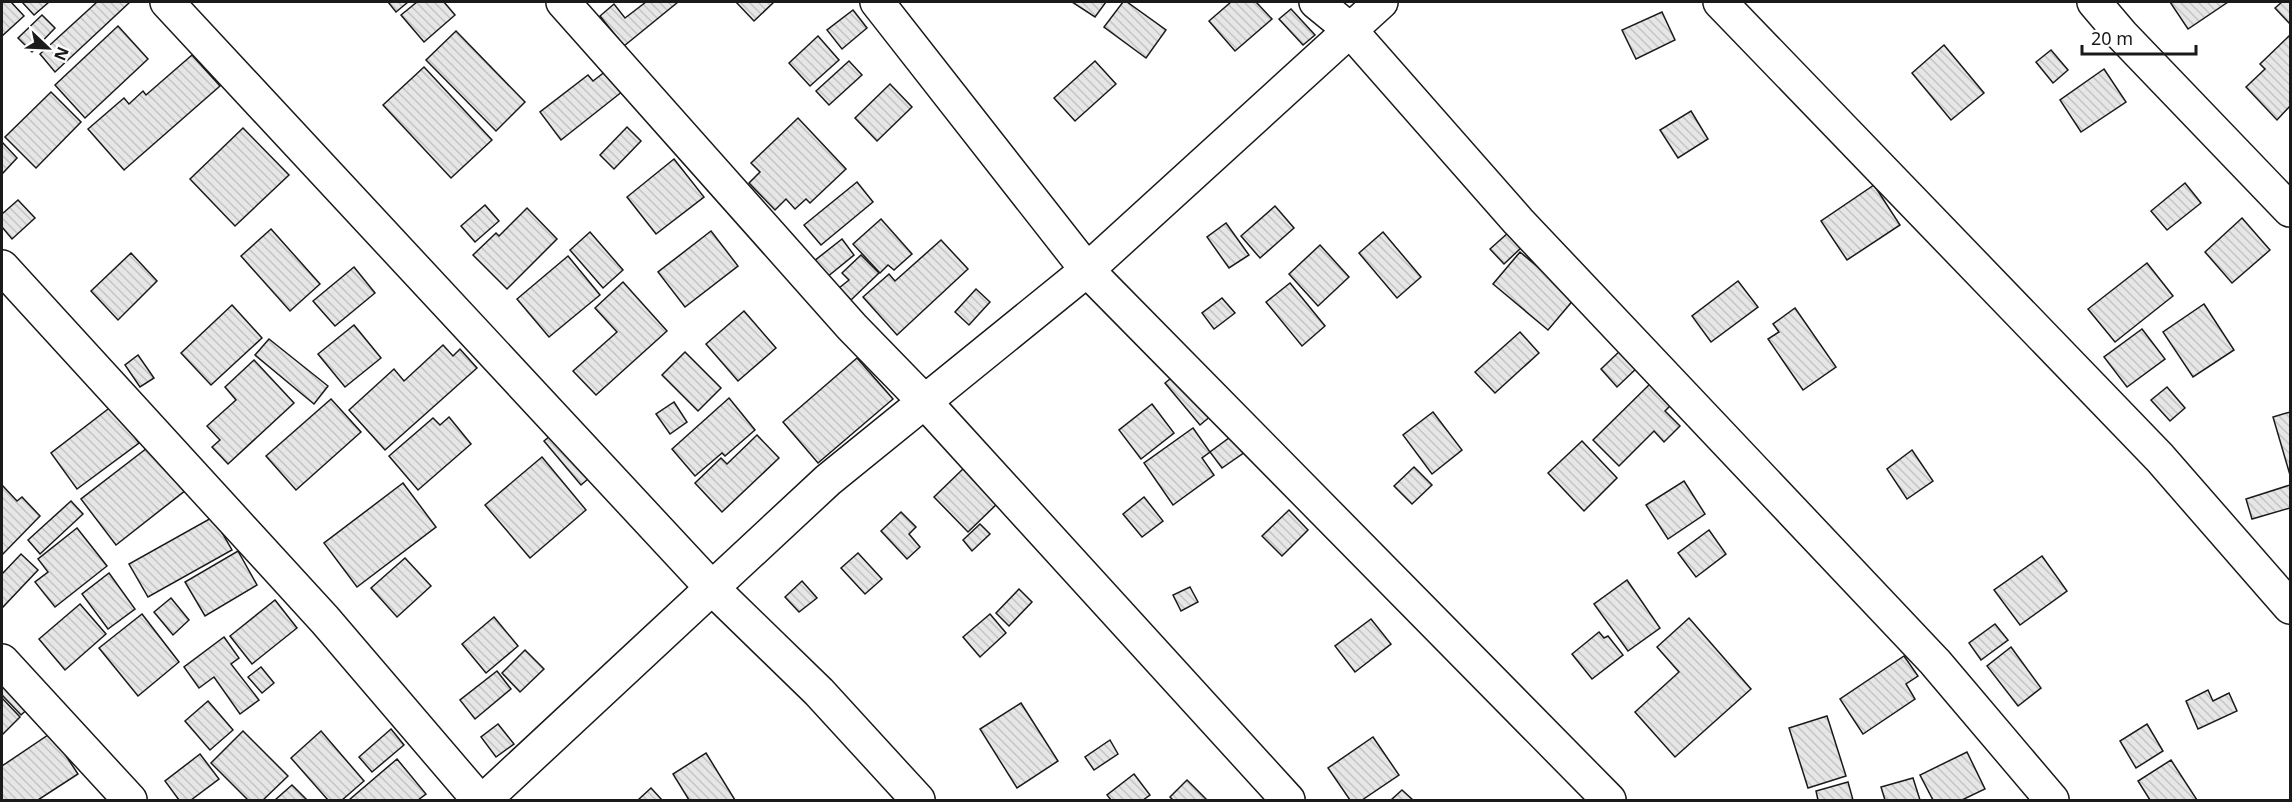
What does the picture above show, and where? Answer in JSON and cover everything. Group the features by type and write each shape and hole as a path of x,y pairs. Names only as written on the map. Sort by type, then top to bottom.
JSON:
{"street":[{"path":"167,2 711,587 819,692 918,801"},
{"path":"563,2 852,327 925,402 1288,801"},
{"path":"877,2 1087,270 1610,801"},
{"path":"1316,2 1349,29 1518,221 1935,662 2052,801"},
{"path":"484,801 828,480 1087,270 1349,29 1382,2"},
{"path":"1720,2 2160,458 2290,607"},
{"path":"2094,2 2290,210"},
{"path":"2,267 326,620 479,801"},
{"path":"2,661 130,801"}],"building":[{"path":"2,2 11,2 24,16 2,36"},
{"path":"22,2 49,2 34,15"},
{"path":"97,2 130,2 55,72 40,54"},
{"path":"388,2 408,2 396,12"},
{"path":"417,2 444,2 455,15 424,42 401,15"},
{"path":"646,2 678,2 624,46 600,16 614,4 625,18"},
{"path":"736,2 774,2 754,21"},
{"path":"1072,2 1106,2 1095,17"},
{"path":"1123,2 1127,2 1166,30 1146,58 1104,27"},
{"path":"1231,2 1256,2 1272,19 1235,51 1209,21"},
{"path":"2170,2 2228,2 2188,29"},
{"path":"2282,2 2290,2 2290,24 2275,8"},
{"path":"1291,9 1315,35 1303,45 1279,19"},
{"path":"853,10 867,28 842,49 827,30"},
{"path":"1662,12 1675,40 1636,59 1622,30"},
{"path":"42,15 55,28 32,52 18,38"},
{"path":"118,26 148,59 85,118 55,85"},
{"path":"456,31 525,102 496,131 426,60"},
{"path":"2290,35 2290,106 2277,120 2246,87 2265,69 2260,64"},
{"path":"818,36 839,60 810,86 789,63"},
{"path":"1944,45 1984,93 1951,120 1912,73"},
{"path":"2051,50 2068,70 2053,83 2036,62"},
{"path":"192,55 220,86 124,170 88,129 124,98 129,104 143,91 146,95"},
{"path":"849,61 862,75 829,105 816,91"},
{"path":"1095,61 1116,84 1075,121 1054,98"},
{"path":"424,67 492,140 451,178 383,105"},
{"path":"2104,69 2126,102 2081,132 2060,100"},
{"path":"606,71 623,91 561,140 540,112 588,75 593,81"},
{"path":"890,84 912,107 877,141 855,118"},
{"path":"51,92 81,122 36,168 5,137"},
{"path":"1691,111 1708,139 1678,158 1660,130"},
{"path":"798,118 846,169 810,203 806,199 795,209 786,199 775,210 749,183 760,172 751,163"},
{"path":"627,127 641,141 614,169 600,155"},
{"path":"243,128 289,175 235,226 190,179"},
{"path":"2,142 17,158 2,174"},
{"path":"674,159 704,197 656,234 627,197"},
{"path":"857,182 873,202 821,245 804,225"},
{"path":"2185,183 2201,203 2167,230 2151,211"},
{"path":"1874,185 1900,225 1847,260 1821,221"},
{"path":"18,200 35,218 12,239 2,227 2,214"},
{"path":"485,205 499,221 475,242 461,226"},
{"path":"1275,206 1294,228 1260,258 1241,236"},
{"path":"527,208 557,239 507,289 473,255 496,233 499,236"},
{"path":"2242,218 2270,250 2232,283 2205,252"},
{"path":"881,219 912,254 894,270 888,265 880,273 853,244"},
{"path":"1226,223 1249,255 1229,268 1207,237"},
{"path":"271,229 320,284 290,311 241,256"},
{"path":"711,231 738,266 685,307 658,272"},
{"path":"590,232 623,270 603,288 570,250"},
{"path":"1383,232 1421,277 1397,298 1359,253"},
{"path":"1509,232 1522,247 1504,264 1490,249"},
{"path":"842,239 854,255 821,282 809,265"},
{"path":"941,240 968,269 897,335 863,297 889,274 895,281"},
{"path":"1320,245 1349,277 1318,306 1289,274"},
{"path":"1520,252 1575,298 1548,330 1493,284"},
{"path":"131,253 157,281 118,320 91,291"},
{"path":"861,255 879,273 851,300 839,288 849,280 842,273"},
{"path":"568,256 600,295 549,337 517,299"},
{"path":"2147,263 2173,296 2115,342 2088,309"},
{"path":"354,267 375,293 335,326 313,301"},
{"path":"1738,281 1758,307 1711,342 1692,316"},
{"path":"623,282 667,331 596,395 573,371 617,332 595,308"},
{"path":"1290,283 1325,326 1302,346 1266,302"},
{"path":"976,289 990,302 969,325 955,312"},
{"path":"1222,298 1235,313 1214,329 1202,313"},
{"path":"2204,304 2234,350 2193,377 2163,332"},
{"path":"232,305 262,338 211,385 181,353"},
{"path":"1795,308 1836,367 1803,390 1768,339 1779,332 1773,324"},
{"path":"744,311 776,348 738,381 706,344"},
{"path":"354,325 381,358 345,387 318,354"},
{"path":"2142,329 2165,359 2127,387 2104,357"},
{"path":"1520,332 1539,353 1495,393 1475,372"},
{"path":"269,339 328,386 314,404 255,355"},
{"path":"443,345 453,356 460,349 477,368 385,450 349,410 394,369 404,381"},
{"path":"1623,348 1639,366 1617,387 1601,369"},
{"path":"685,352 721,388 698,411 662,375"},
{"path":"138,355 154,378 140,387 125,365"},
{"path":"857,358 893,399 818,463 783,422"},
{"path":"254,360 294,403 228,464 212,447 220,440 207,426 236,400 225,387"},
{"path":"1175,375 1218,410 1200,425 1165,383"},
{"path":"1654,380 1675,401 1665,411 1680,426 1664,442 1654,431 1619,466 1593,440"},
{"path":"2167,387 2185,408 2170,421 2151,400"},
{"path":"729,398 755,430 725,456 722,453 695,476 672,449"},
{"path":"331,399 361,432 296,490 266,456"},
{"path":"674,402 687,422 670,434 656,414"},
{"path":"1152,404 1174,433 1141,459 1119,430"},
{"path":"112,406 139,443 77,489 51,453"},
{"path":"1433,412 1462,450 1432,474 1403,435"},
{"path":"2290,412 2290,475 2273,417"},
{"path":"449,417 471,444 418,490 389,456 433,418 440,425"},
{"path":"1193,428 1210,452 1202,458 1214,475 1173,505 1144,463"},
{"path":"558,429 595,473 581,485 544,441"},
{"path":"757,435 779,458 722,512 695,483 721,458 727,464"},
{"path":"1233,435 1245,452 1222,468 1210,452"},
{"path":"1582,441 1617,478 1584,511 1548,473"},
{"path":"151,445 186,490 116,545 81,499"},
{"path":"1912,450 1933,481 1907,499 1887,469"},
{"path":"542,457 586,510 530,558 485,505"},
{"path":"965,467 999,502 968,532 934,497"},
{"path":"1414,467 1432,485 1412,504 1394,486"},
{"path":"1684,481 1705,514 1668,539 1646,505"},
{"path":"403,483 436,527 357,587 324,543"},
{"path":"2,485 17,501 22,497 40,516 2,555"},
{"path":"2290,485 2290,508 2252,519 2246,499"},
{"path":"1144,497 1163,521 1142,537 1123,514"},
{"path":"71,501 83,514 40,554 28,540"},
{"path":"1289,510 1308,530 1282,556 1262,536"},
{"path":"901,512 916,527 909,534 920,547 907,559 881,531"},
{"path":"213,517 232,550 148,597 129,564"},
{"path":"980,524 990,534 972,551 963,540"},
{"path":"77,528 107,566 55,607 35,582 48,572 38,559"},
{"path":"1709,530 1726,554 1696,577 1678,553"},
{"path":"238,551 257,585 205,616 185,582"},
{"path":"858,553 882,579 865,594 841,568"},
{"path":"21,554 38,570 2,608 2,574"},
{"path":"2042,556 2067,591 2020,625 1994,590"},
{"path":"405,558 431,586 397,617 371,588"},
{"path":"109,573 135,609 108,629 82,594"},
{"path":"1627,580 1660,628 1628,651 1594,604"},
{"path":"802,581 817,598 799,612 785,597"},
{"path":"1190,587 1198,602 1181,611 1173,595"},
{"path":"1019,589 1032,602 1009,626 996,613"},
{"path":"171,598 189,620 173,635 154,612"},
{"path":"275,600 297,628 252,664 230,636"},
{"path":"80,604 106,634 65,670 39,639"},
{"path":"142,614 179,662 138,696 99,648"},
{"path":"990,614 1006,633 980,657 963,637"},
{"path":"494,617 518,646 486,673 462,644"},
{"path":"1689,618 1751,689 1675,757 1635,712 1679,672 1657,647"},
{"path":"1371,619 1391,644 1355,672 1335,646"},
{"path":"1995,624 2008,640 1981,660 1969,643"},
{"path":"1599,632 1604,638 1608,636 1623,655 1592,679 1572,654"},
{"path":"224,637 239,658 231,664 259,700 240,714 214,677 199,688 184,667"},
{"path":"2011,647 2041,688 2018,706 1987,666"},
{"path":"525,650 544,669 520,692 502,673"},
{"path":"1904,656 1918,676 1906,684 1915,699 1863,734 1840,699"},
{"path":"261,667 274,683 262,693 248,677"},
{"path":"497,671 511,689 475,719 460,700"},
{"path":"2,678 33,704 21,715 2,695"},
{"path":"2208,690 2213,701 2229,693 2237,711 2198,729 2186,701"},
{"path":"2,698 20,717 2,735"},
{"path":"208,701 233,730 210,750 185,721"},
{"path":"1021,703 1058,761 1017,788 980,729"},
{"path":"1827,716 1846,776 1808,788 1789,728"},
{"path":"498,724 514,744 496,757 481,737"},
{"path":"2147,724 2163,751 2136,768 2120,741"},
{"path":"391,729 404,745 372,772 359,757"},
{"path":"243,731 288,776 263,800 248,800 211,763"},
{"path":"321,731 364,781 342,800 328,800 291,758"},
{"path":"51,733 78,774 38,800 2,800 2,766"},
{"path":"1373,737 1399,775 1362,800 1350,800 1328,768"},
{"path":"1110,740 1118,754 1094,770 1085,757"},
{"path":"1967,752 1985,789 1962,800 1933,800 1920,775"},
{"path":"706,753 735,800 689,800 673,774"},
{"path":"200,754 219,779 191,800 179,800 165,781"},
{"path":"397,759 426,794 418,800 349,800"},
{"path":"2171,760 2197,800 2150,800 2138,781"},
{"path":"1134,774 1150,795 1143,800 1111,800 1107,795"},
{"path":"1913,778 1920,800 1885,800 1881,787"},
{"path":"1187,780 1207,800 1173,800 1170,797"},
{"path":"1848,782 1853,800 1818,800 1816,791"},
{"path":"292,785 307,800 275,800"},
{"path":"651,788 662,800 638,800"},
{"path":"1402,790 1413,800 1391,800"}]}
